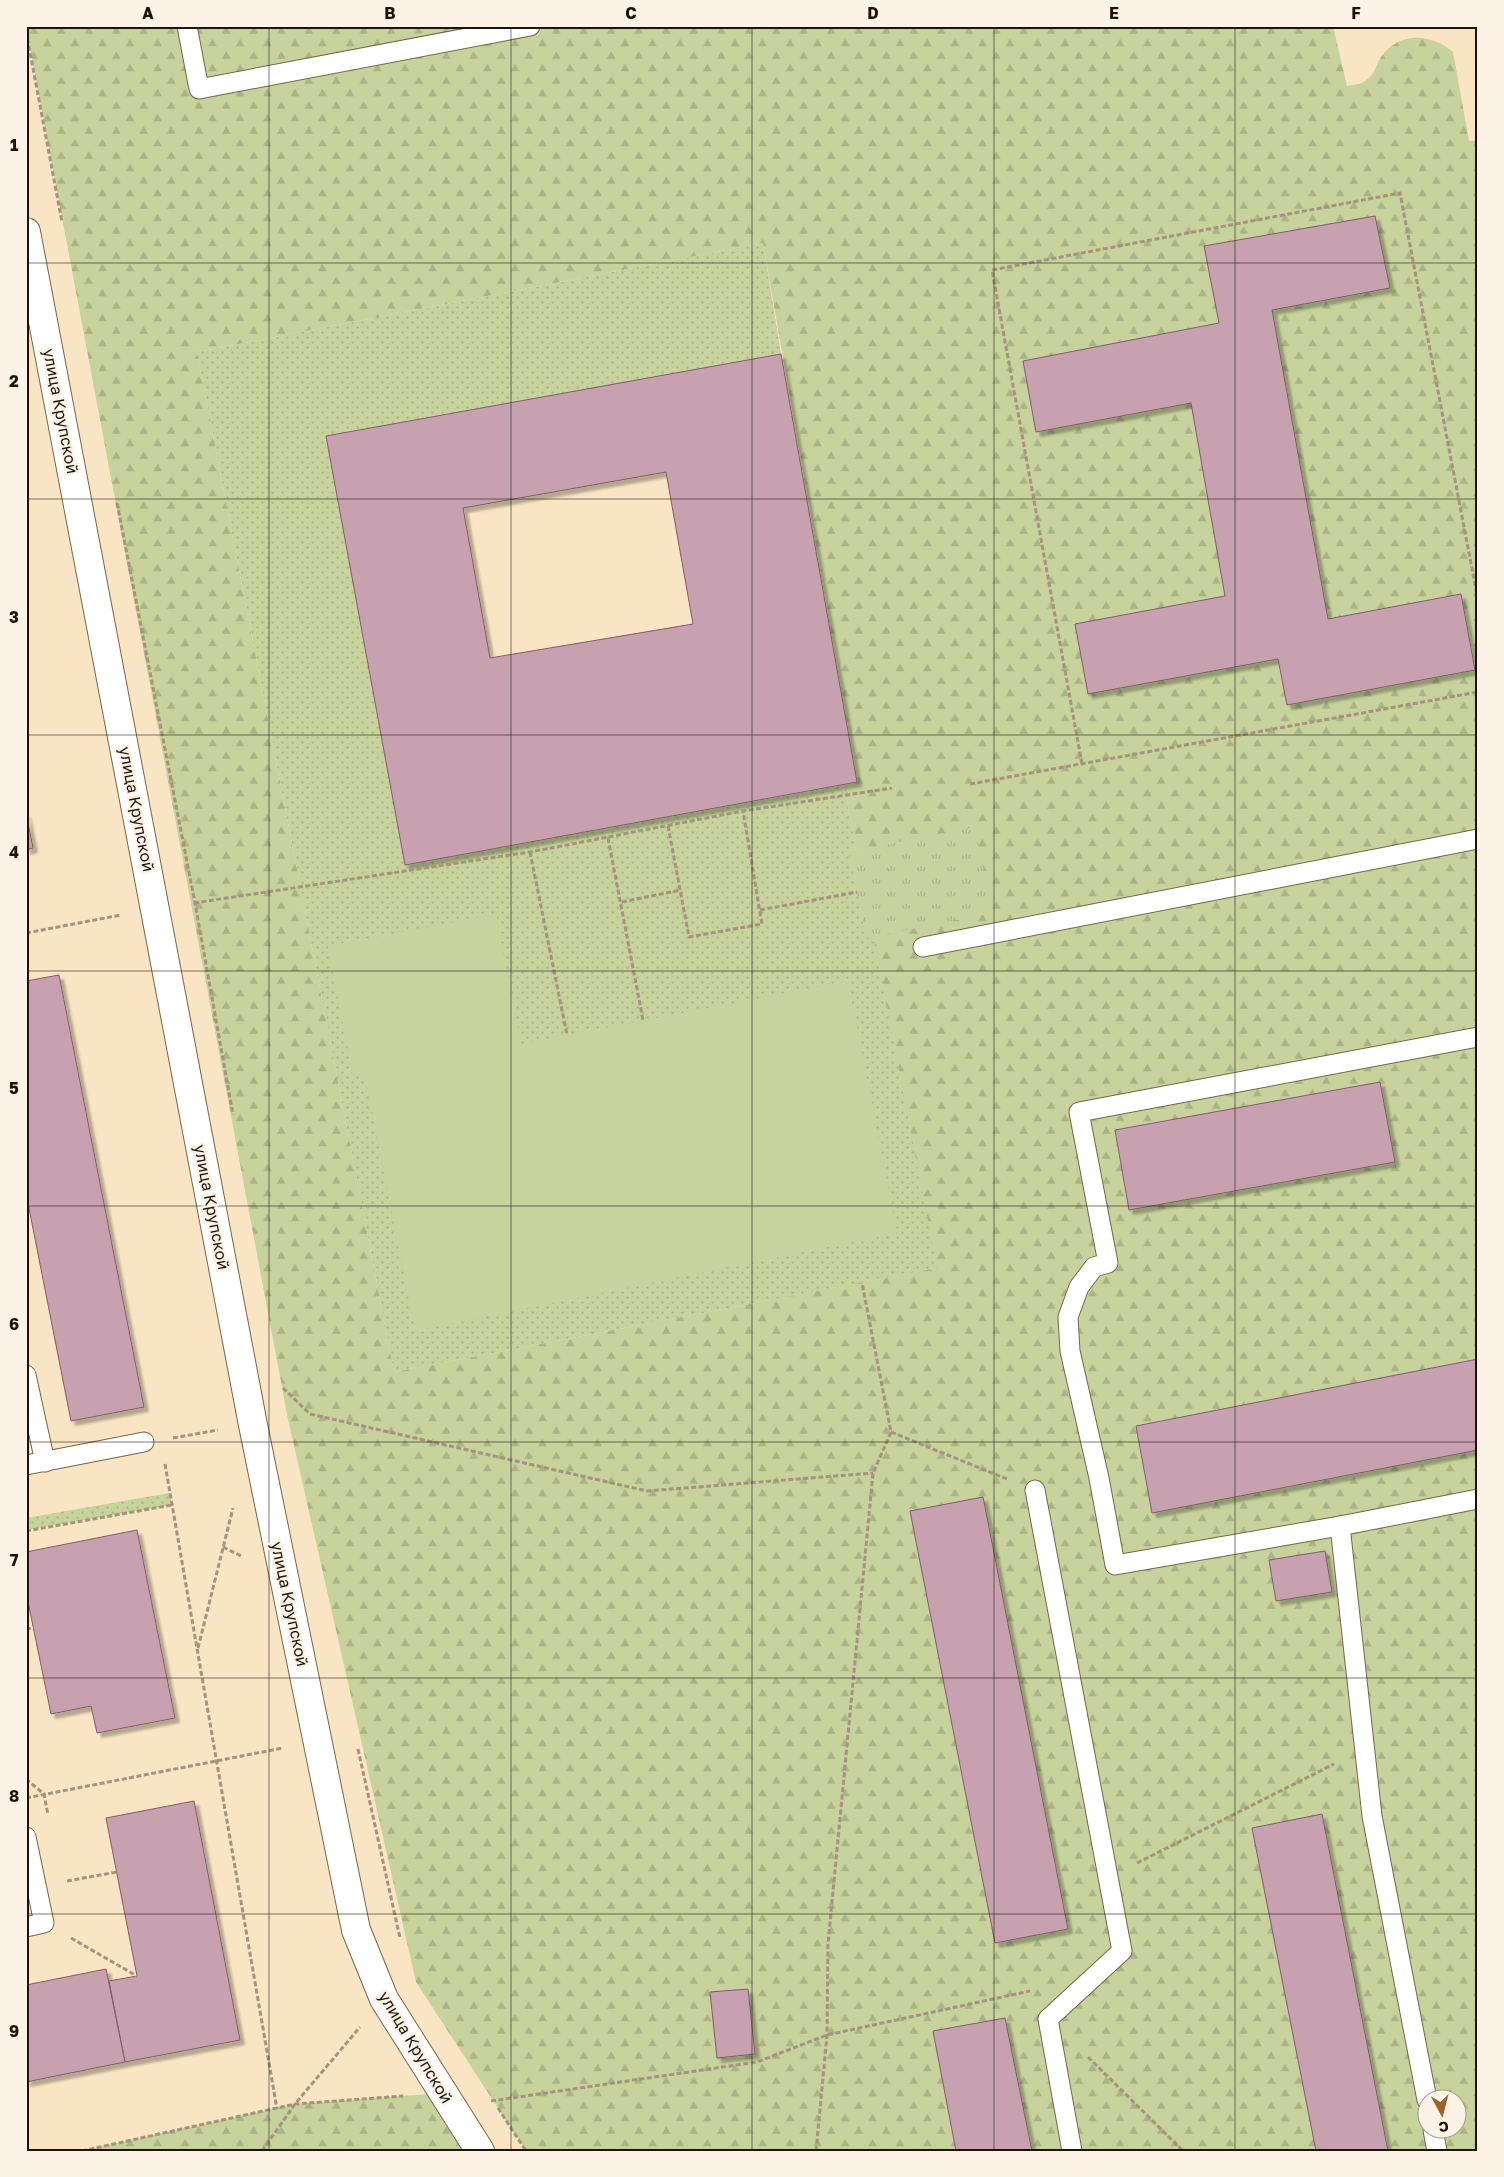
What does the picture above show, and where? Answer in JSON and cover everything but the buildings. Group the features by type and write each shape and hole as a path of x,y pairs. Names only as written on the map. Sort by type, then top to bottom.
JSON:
{"street":[{"name":"улица Крупской","path":"26,232 253,1425 356,1930 384,1999 480,2151"}],"lane":[{"path":"187,26 199,89 530,26"},
{"path":"923,947 1478,839"},
{"path":"1478,1037 1079,1112 1108,1263 1094,1267 1080,1287 1068,1317 1070,1351 1099,1478 1116,1565 1340,1526 1478,1499"},
{"path":"26,1375 35,1463 144,1442"},
{"path":"1035,1490 1122,1951 1048,2019 1072,2151"},
{"path":"1340,1526 1372,1816 1425,2090"},
{"path":"26,1837 37,1887 35,1925"}],"path":[{"path":"26,30 63,227"},
{"path":"1082,764 992,270 1400,193 1478,600"},
{"path":"116,501 195,903 233,1116"},
{"path":"970,784 1478,692"},
{"path":"26,933 156,908 530,852 743,812 892,788"},
{"path":"668,826 689,937 762,924 743,812"},
{"path":"608,838 644,1020"},
{"path":"530,852 567,1035"},
{"path":"622,902 681,890"},
{"path":"760,910 857,892"},
{"path":"816,2151 827,2035 828,1944 873,1473 892,1432 862,1283"},
{"path":"284,1395 282,1387 310,1414 647,1491 873,1473"},
{"path":"892,1432 1035,1490"},
{"path":"164,1458 277,2108"},
{"path":"197,1650 234,1500"},
{"path":"26,1531 172,1504"},
{"path":"26,1629 34,1628"},
{"path":"26,1798 318,1741"},
{"path":"358,1746 401,1940"},
{"path":"1108,1877 1364,1749"},
{"path":"37,1887 116,1872"},
{"path":"35,1925 137,1976"},
{"path":"82,2151 294,2104 443,2093 494,2102 757,2062 827,2035 1037,1990 1048,2019 1183,2151"},
{"path":"262,2151 294,2104 384,1999"},
{"path":"489,2094 526,2151"}],"green space":[{"path":"26,26 1333,26 1347,86 1361,83 1369,78 1384,53 1400,41 1418,38 1427,39 1445,46 1453,52 1469,141 1478,140 1478,2151 526,2151 416,1982 288,1419","holes":["763,243 857,782 844,785 937,1268 394,1372 197,352"]},
{"path":"763,243 781,354 326,436 405,865 844,785 938,1268 394,1372 197,352"},
{"path":"975,827 992,913 866,938 849,852"},
{"path":"496,914 521,1044 848,981 897,1233 415,1331 365,1075 353,1077 328,946"},
{"path":"170,1493 172,1505 26,1530 26,1518"},
{"path":"443,2093 482,2151 81,2151 294,2104"}]}
